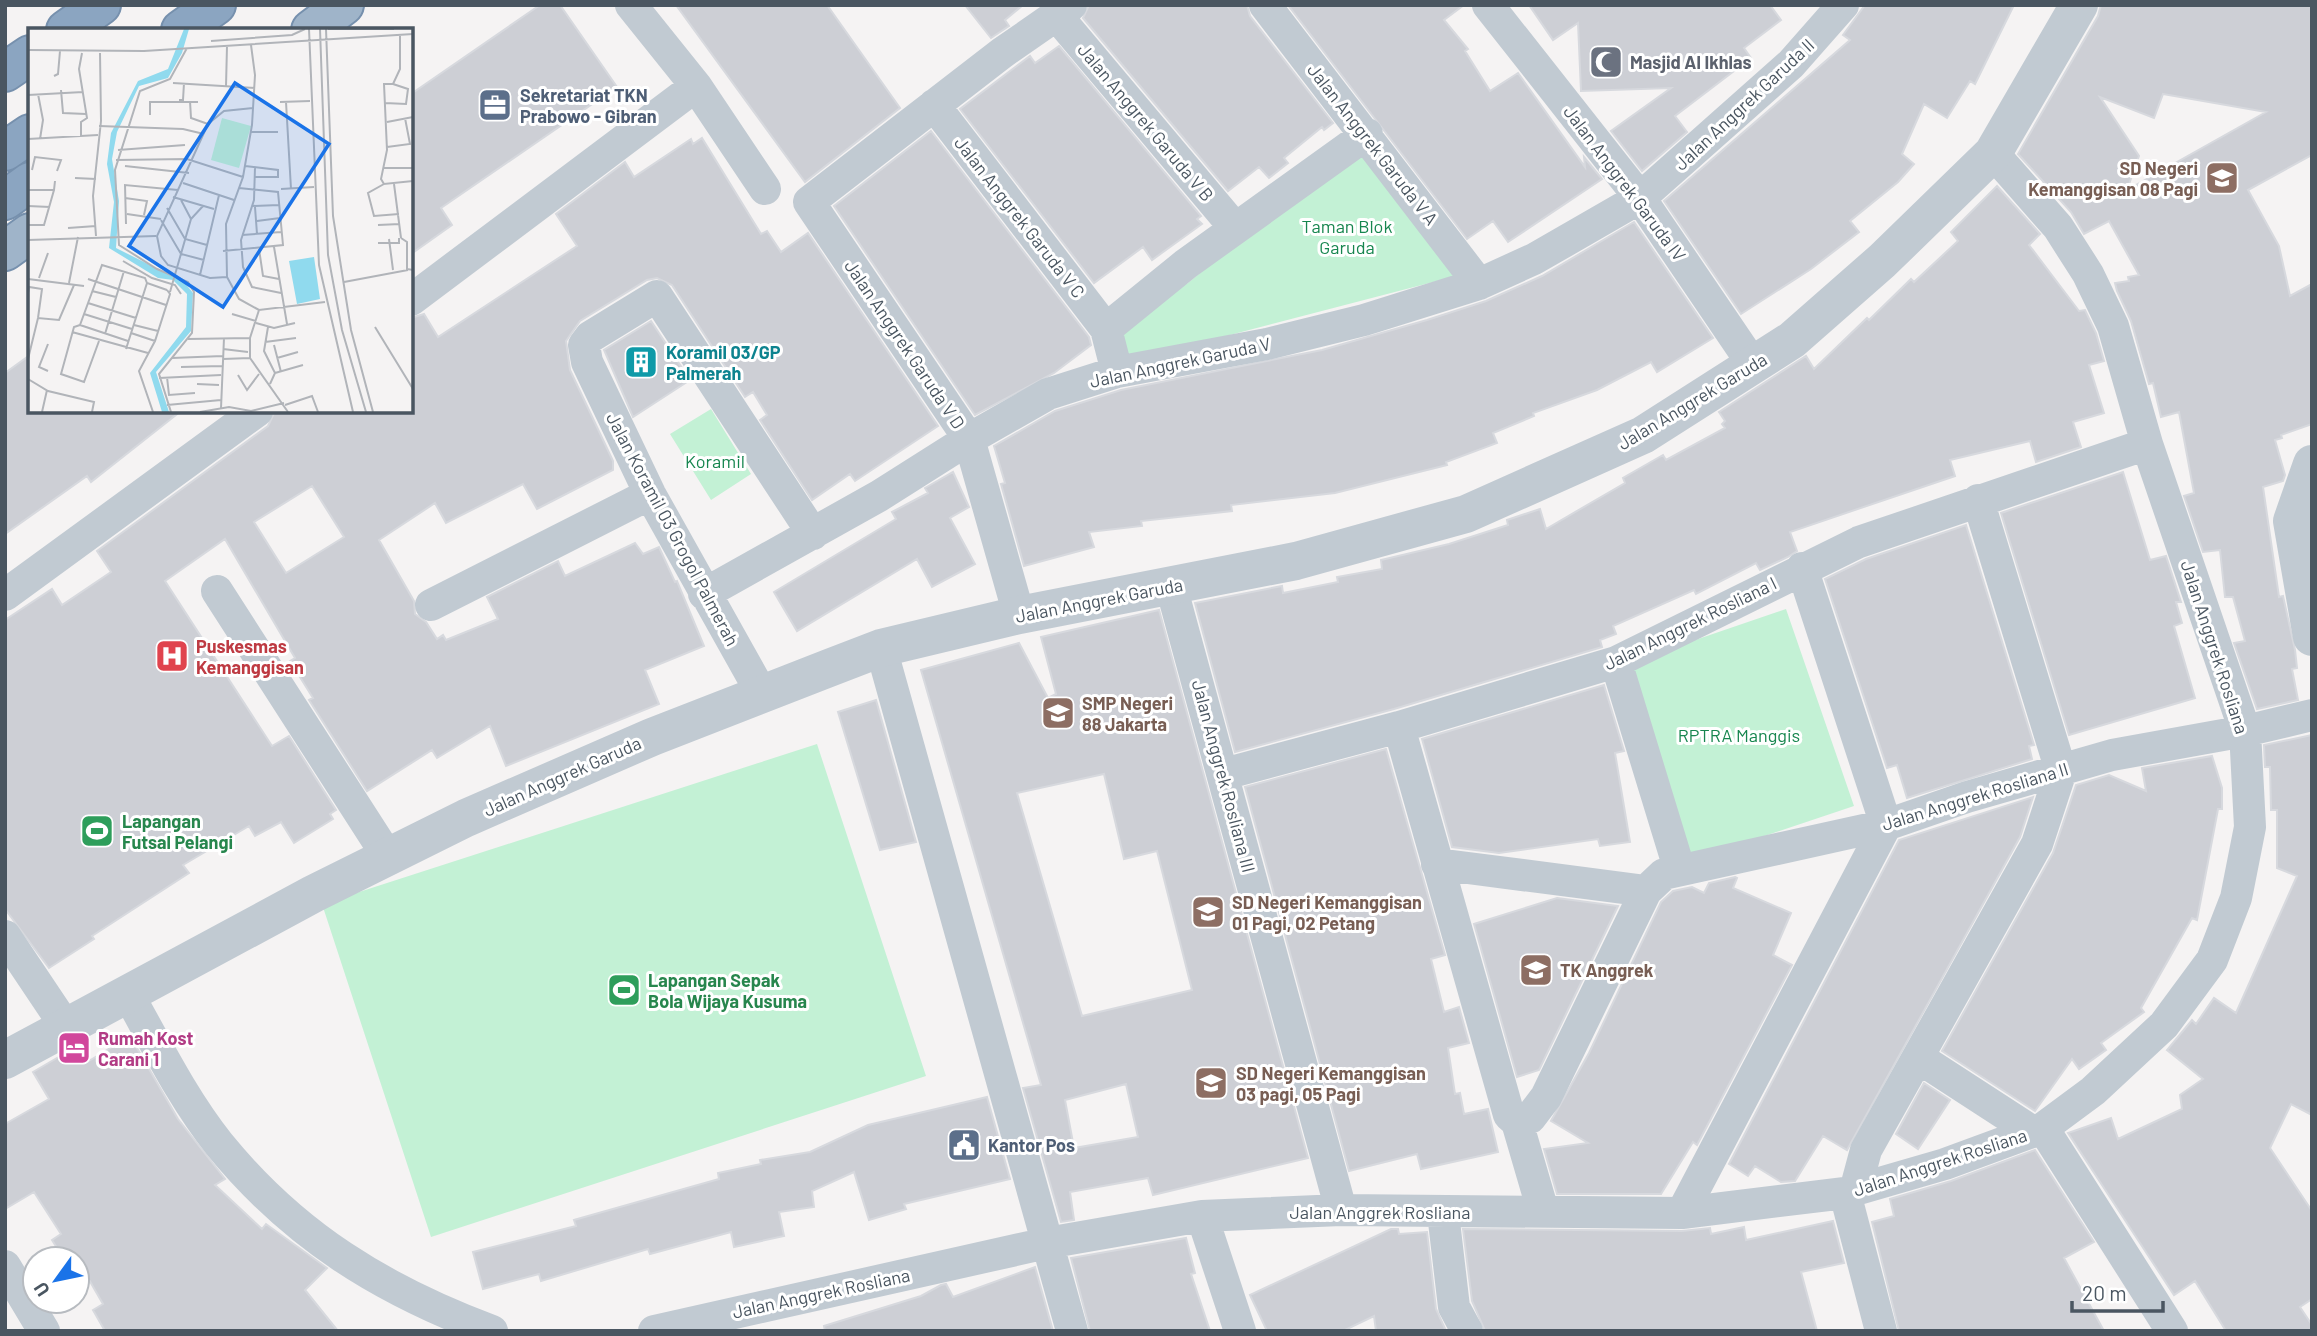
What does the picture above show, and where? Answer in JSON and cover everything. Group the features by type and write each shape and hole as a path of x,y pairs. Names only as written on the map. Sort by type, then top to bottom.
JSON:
{"highway":[{"path":"69,28 101,5"},
{"path":"184,28 216,5"},
{"path":"314,28 344,5"},
{"path":"5,72 28,56"},
{"path":"5,151 28,135"},
{"path":"5,201 28,184"},
{"path":"5,251 28,234"}],"street":[{"path":"631,5 696,86 765,189"},
{"name":"Jalan Anggrek Garuda V A","path":"1265,5 1367,134 1479,284"},
{"name":"Jalan Anggrek Garuda II","path":"1640,198 1791,64 1843,5"},
{"name":"Jalan Anggrek Garuda","path":"5,1060 313,894 557,776 881,648 1019,615 1296,561 1466,514 1643,435 1792,340 1882,261 1993,153 2079,5"},
{"path":"934,105 1064,11"},
{"name":"Jalan Anggrek Garuda V B","path":"1064,11 1236,228"},
{"name":"Jalan Anggrek Garuda IV","path":"1504,11 1640,198 1754,366"},
{"path":"413,298 696,86"},
{"name":"Jalan Anggrek Garuda V D","path":"934,105 809,202 969,439 1019,615"},
{"name":"Jalan Anggrek Garuda V C","path":"934,105 1107,329"},
{"path":"1117,372 1107,329 1236,228 1367,134"},
{"name":"Jalan Anggrek Rosliana","path":"654,1331 716,1324 1046,1243 1202,1216 1342,1210 1443,1213 1682,1213 1850,1192 2038,1130 2093,1091 2164,1026 2212,960 2236,898 2250,827 2245,731 2147,444 2113,326 2088,274 2058,227 1993,153"},
{"name":"Jalan Anggrek Garuda V","path":"704,594 813,534 1048,394 1117,372 1328,329 1479,284 1546,253 1640,198"},
{"name":"Jalan Koramil 03 Grogol Palmerah","path":"762,694 650,494 587,362 584,345 590,337 657,296 813,534"},
{"path":"5,595 254,413"},
{"name":"Jalan Anggrek Rosliana I","path":"1224,774 1399,727 1616,662 1859,541 2147,444"},
{"path":"2312,464 2292,521 2312,637"},
{"path":"431,604 650,494"},
{"path":"1881,1331 1850,1192 1866,1150 2037,844 2062,771 1978,500"},
{"path":"1682,1213 1886,825 1802,568"},
{"name":"Jalan Anggrek Rosliana III","path":"1171,586 1342,1210"},
{"path":"217,591 388,857"},
{"path":"881,648 1072,1331"},
{"path":"1616,662 1679,869"},
{"name":"Jalan Anggrek Rosliana II","path":"1517,1122 1530,1118 1546,1097 1646,891 1654,880 1679,869 1886,825 1967,797 2112,755 2245,731 2312,715"},
{"path":"1399,727 1508,1115 1517,1122 1543,1211"},
{"path":"1437,864 1646,891"},
{"path":"5,936 66,1027"},
{"path":"128,994 170,1069 219,1143 281,1209 349,1263 429,1307 492,1331"},
{"path":"1919,1058 2038,1130 2172,1331"},
{"path":"1443,1213 1454,1307 1467,1331"},
{"path":"1202,1216 1240,1331"},
{"path":"5,1266 44,1331"}],"green space":[{"name":"Taman Blok Garuda","path":"1363,139 1464,274 1119,364 1112,328 1188,283"},
{"name":"Koramil","path":"711,409 751,474 711,500 670,434"},
{"name":"RPTRA Manggis","path":"1786,609 1854,806 1693,860 1625,664"},
{"name":"Lapangan Sepak Bola Wijaya Kusuma","path":"817,744 926,1076 431,1237 322,904"}],"building":[{"path":"540,5 560,5 617,87 441,208 452,225 413,253 413,93"},
{"path":"676,5 827,5 900,108 805,182"},
{"path":"965,5 1023,5 1005,20 1009,26 991,38"},
{"path":"1089,5 1247,5 1250,16 1333,123 1324,130 1322,127 1284,158 1288,163 1269,178 1259,167 1228,191 1083,18"},
{"path":"1288,5 1464,5 1444,20 1468,49 1465,51 1490,91 1518,73 1585,167 1584,157 1602,179 1508,242 1493,221 1467,239"},
{"path":"1529,5 1770,5 1781,20 1744,48 1751,58 1675,116 1687,132 1642,171 1611,131 1671,88 1581,91 1578,23 1553,40"},
{"path":"1865,5 2014,5 1975,84 1970,81 1947,118 1924,104 1902,154 1914,164 1898,182 1850,221 1859,232 1811,269 1741,314 1664,201 1850,40 1843,35"},
{"path":"2101,5 2312,5 2312,155 2248,190 2279,246 2290,296 2312,284 2312,424 2281,435 2282,438 2275,440 2285,475 2283,481 2263,487 2279,597 2283,596 2295,650 2297,668 2292,669 2298,700 2257,709 2234,643 2245,641 2233,597 2225,597 2220,550 2203,552 2184,496 2194,493 2179,412 2161,417 2153,383 2149,384 2131,321 2117,291 2115,283 2129,281 2128,277 2139,275 2109,221 2084,234 2071,212 2018,154 2098,16","holes":["2163,94 2266,112 2127,190 2139,156 2100,97 2154,118"]},
{"path":"1059,46 1201,216 1197,219 1202,224 1152,260 1143,247 1094,283 960,109 1030,56 1035,63"},
{"path":"931,131 1089,337 1091,345 1054,373 975,415 834,206"},
{"path":"702,138 761,234 767,231 781,252 808,233 938,426 855,481 850,474 812,500 760,420 767,415 753,392 745,397 672,285 657,278 647,280 580,321 566,341 570,370 613,461 613,470 537,509 523,484 446,523 435,503 379,540 414,601 415,614 426,622 437,639 443,635 446,640 498,619 487,597 558,561 565,576 635,543 643,554 659,547 675,582 677,581 704,646 645,670 659,704 506,766 490,726 437,758 432,750 367,791 309,700 313,698 290,661 295,658 225,539 165,581 272,746 289,736 336,810 330,814 333,819 294,843 281,822 255,836 249,826 183,865 189,873 92,936 94,939 49,968 5,909 5,620 52,589 62,605 111,572 97,551 268,426 274,413 413,413 413,317 424,314 438,337 577,246 556,214 625,162 634,177 691,139 693,144","holes":["312,486 344,537 286,573 254,522"]},
{"path":"1997,186 2040,234 2029,245 2079,311 2085,310 2096,333 2104,361 2089,365 2104,413 2073,422 2081,447 2036,462 2030,441 1950,460 1955,476 1790,532 1797,551 1788,557 1760,570 1756,563 1696,594 1694,590 1613,626 1616,634 1600,640 1602,647 1394,709 1235,752 1195,603 1282,586 1283,593 1338,582 1337,577 1382,569 1381,560 1449,544 1508,525 1507,520 1540,509 1546,529 1625,483 1623,478 1663,455 1666,460 1725,428 1722,424 1725,421 1719,412 1806,356 1814,369 1867,318 1869,320 1911,279 1914,282 1958,241 1951,232"},
{"path":"1634,222 1713,338 1657,372 1651,362 1597,390 1533,413 1534,416 1493,433 1497,443 1446,462 1447,465 1335,493 1231,505 1232,511 1141,521 1142,526 1089,532 1094,547 1024,566 1001,484 1005,483 994,446 1055,411 1121,390 1322,350 1486,301 1542,276"},
{"name":"Koramil 03/GP Palmerah","path":"651,321 690,380 633,417 604,350"},
{"path":"28,356 28,413 178,413 91,482 87,476 5,534 5,373"},
{"path":"953,472 969,507 950,518 975,564 932,587 917,559 797,631 774,592 896,519 892,512 928,493 925,488"},
{"path":"2123,472 2150,560 2166,556 2181,602 2176,602 2182,623 2174,626 2195,698 2069,735 2001,513"},
{"path":"1966,525 2034,745 2029,746 2032,759 1907,798 1897,765 1887,768 1825,579 1866,559"},
{"path":"1159,610 1308,1158 1153,1195 1148,1178 1070,1192 1074,1220 1061,1222 1023,1088 1041,1085 921,670 1019,643 1048,698 1056,694 1041,637","holes":["1104,774 1124,859 1157,851 1192,990 1082,1016 1017,793","1126,1084 1138,1137 1074,1148 1065,1100"]},
{"path":"1604,685 1624,751 1615,753 1630,842 1600,846 1598,839 1499,853 1452,847 1422,739"},
{"path":"876,700 916,842 880,850 838,712"},
{"path":"2312,735 2312,1115 2291,1104 2270,1148 2312,1211 2312,1299 2300,1307 2312,1325 2312,1331 2226,1331 2195,1281 2174,1295 2068,1133 2111,1118 2118,1139 2182,1109 2180,1095 2203,1079 2167,1050 2192,1020 2196,1024 2214,998 2236,1013 2297,876 2277,868 2277,810 2271,810 2270,767 2265,767 2264,745"},
{"path":"1386,749 1445,955 1431,959 1444,1012 1459,1007 1469,1043 1448,1048 1455,1094 1460,1093 1464,1114 1488,1109 1498,1152 1421,1169 1417,1154 1349,1171 1245,787"},
{"path":"2212,756 2222,788 2222,809 2218,809 2197,920 2192,918 2141,1008 2144,1012 2101,1043 2106,1050 2079,1069 2072,1059 2035,1111 1942,1051 2053,853 2076,785 2109,775 2146,791 2142,768"},
{"path":"2033,797 2020,837 1847,1150 1823,1136 1795,1181 1781,1182 1755,1166 1748,1176 1729,1164 1899,840"},
{"path":"1737,878 1733,888 1791,913 1773,955 1792,965 1697,1145 1693,1142 1661,1194 1557,1194 1544,1149 1588,1143 1551,1121 1589,1053 1661,902 1673,891 1692,887 1704,893 1709,883"},
{"name":"TK Anggrek","path":"1557,898 1618,906 1539,1070 1517,1077 1474,924"},
{"path":"130,1036 178,1119 225,1179 215,1185 262,1229 266,1224 327,1268 305,1290 338,1331 105,1331 93,1310 103,1304 91,1283 91,1245 55,1245 52,1240 61,1234 34,1192 5,1209 5,1124 49,1099 33,1072 74,1048 84,1064"},
{"path":"1924,1083 1950,1100 1918,1149 1896,1134"},
{"path":"987,1097 1010,1179 904,1204 906,1209 869,1220 854,1172 812,1191 814,1207 779,1212 784,1236 734,1247 731,1232 650,1254 648,1249 541,1281 539,1274 483,1289 473,1252 576,1226 574,1220 719,1179 718,1173 761,1164 760,1160 810,1152 868,1125"},
{"path":"2035,1150 2094,1242 2064,1258 2104,1331 1899,1331 1872,1222 1894,1216 1890,1199 1951,1181"},
{"path":"1833,1221 1844,1263 1801,1272 1817,1331 1485,1331 1472,1301 1463,1229 1682,1231 1710,1228 1711,1234 1744,1227 1746,1240"},
{"path":"1391,1229 1398,1229 1399,1234 1427,1232 1436,1309 1446,1331 1376,1331 1374,1316 1343,1331 1267,1331 1250,1295"},
{"path":"1186,1238 1195,1273 1191,1274 1210,1331 1090,1331 1071,1258"},
{"path":"1035,1267 1053,1331 825,1331 824,1326 921,1296 941,1285 946,1284 953,1297"}],"place":[{"name":"Masjid Al Ikhlas","path":"1606,62"},
{"name":"Sekretariat TKN Prabowo - Gibran","path":"495,105"},
{"name":"SD Negeri Kemanggisan 08 Pagi","path":"2222,178"},
{"name":"Koramil 03/GP Palmerah","path":"641,362"},
{"name":"Puskesmas Kemanggisan","path":"172,656"},
{"name":"SMP Negeri 88 Jakarta","path":"1058,713"},
{"name":"Lapangan Futsal Pelangi","path":"97,831"},
{"name":"SD Negeri Kemanggisan 01 Pagi, 02 Petang","path":"1208,912"},
{"name":"TK Anggrek","path":"1536,970"},
{"name":"Lapangan Sepak Bola Wijaya Kusuma","path":"624,990"},
{"name":"Rumah Kost Carani 1","path":"74,1048"},
{"name":"SD Negeri Kemanggisan 03 pagi, 05 Pagi","path":"1211,1083"},
{"name":"Kantor Pos","path":"964,1145"}]}
